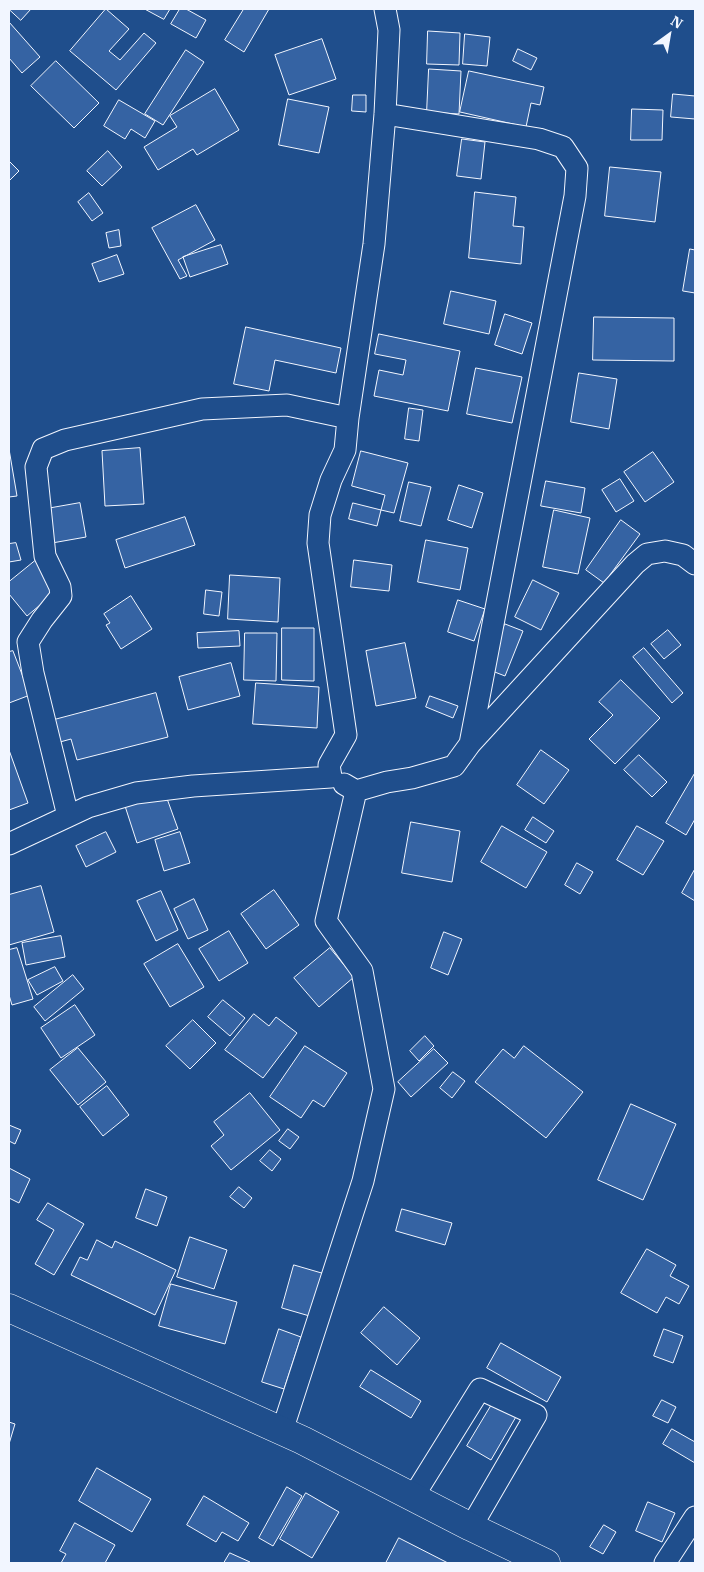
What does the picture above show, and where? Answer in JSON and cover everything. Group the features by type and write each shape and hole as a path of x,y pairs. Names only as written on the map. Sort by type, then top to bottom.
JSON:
{"main road":[{"path":"9,1308 282,1432 546,1563"}],"street":[{"path":"331,777 329,765 346,735 318,543 320,515 331,480 345,450 374,244 385,114 389,30 385,9"},
{"path":"385,114 539,139 563,147 577,168 575,196 470,744"},
{"path":"68,816 33,674 28,642 61,596 60,586 45,556 36,467 43,448 64,440 202,409 287,405 348,418"},
{"path":"9,844 88,807 136,792 193,786 331,777 356,791 454,766 470,744 635,564 647,554 665,551 683,554 695,564"},
{"path":"282,1432 363,1181 384,1089 362,971 326,921 356,791"},
{"path":"413,1497 480,1389 536,1415 471,1527"},
{"path":"665,1563 695,1517"}],"building":[{"path":"9,9 31,9 21,20"},
{"path":"106,9 129,29 109,51 120,60 144,33 156,43 116,90 70,51"},
{"path":"145,9 170,9 164,19"},
{"path":"180,9 186,9 206,20 196,38 171,24"},
{"path":"244,9 269,9 244,52 225,40"},
{"path":"9,22 40,57 22,73 9,58"},
{"path":"428,31 460,33 459,65 427,64"},
{"path":"465,34 490,37 487,66 463,64"},
{"path":"322,39 336,79 289,95 275,55"},
{"path":"518,49 537,58 531,70 513,61"},
{"path":"186,50 204,62 163,125 145,114"},
{"path":"56,61 99,103 74,128 31,86"},
{"path":"429,69 461,71 459,114 427,112"},
{"path":"469,71 544,87 540,105 531,103 526,127 460,112"},
{"path":"215,89 239,130 197,155 193,149 158,170 144,147 177,127 170,116"},
{"path":"673,94 695,96 695,119 671,117"},
{"path":"353,95 366,95 366,112 352,111"},
{"path":"288,99 329,107 319,153 279,145"},
{"path":"119,100 155,121 145,138 131,129 125,139 104,126"},
{"path":"632,109 663,110 662,140 631,140"},
{"path":"462,139 485,142 481,179 457,176"},
{"path":"108,151 122,167 102,186 87,171"},
{"path":"9,161 19,171 9,181"},
{"path":"610,167 661,172 655,222 605,216"},
{"path":"475,192 516,197 513,226 524,227 521,264 469,258"},
{"path":"89,193 103,213 92,221 78,202"},
{"path":"196,205 215,240 178,260 187,276 180,279 152,228"},
{"path":"119,230 121,246 109,248 106,233"},
{"path":"221,245 228,264 190,277 183,257"},
{"path":"690,249 695,250 695,293 683,291"},
{"path":"117,255 124,274 99,282 92,264"},
{"path":"451,291 496,301 489,334 444,324"},
{"path":"505,314 532,323 522,354 495,345"},
{"path":"594,317 674,318 674,361 593,360"},
{"path":"246,327 341,348 336,373 275,360 269,391 234,384"},
{"path":"379,334 460,351 448,411 374,396 379,370 403,375 406,360 375,354"},
{"path":"476,368 522,377 512,423 467,414"},
{"path":"579,373 617,379 609,429 571,422"},
{"path":"409,408 423,410 419,441 405,439"},
{"path":"140,448 144,504 105,506 102,451"},
{"path":"9,449 17,496 9,497"},
{"path":"361,451 408,463 394,513 381,510 385,495 352,486"},
{"path":"653,452 674,482 645,502 624,472"},
{"path":"620,479 634,501 616,512 602,490"},
{"path":"546,481 585,488 581,513 541,506"},
{"path":"409,482 431,487 421,526 400,521"},
{"path":"459,485 483,493 472,528 448,520"},
{"path":"80,503 86,537 52,543 46,509"},
{"path":"353,503 381,510 377,526 349,519"},
{"path":"554,510 590,518 578,574 543,567"},
{"path":"185,517 195,545 125,568 116,540"},
{"path":"621,520 640,534 604,583 586,570"},
{"path":"426,540 468,548 460,590 418,582"},
{"path":"16,543 21,560 9,562 9,544"},
{"path":"354,560 392,565 389,591 351,587"},
{"path":"35,561 59,589 27,616 9,594 9,582"},
{"path":"230,575 280,578 278,622 228,619"},
{"path":"533,580 559,593 541,630 515,617"},
{"path":"206,590 222,592 219,616 204,614"},
{"path":"131,596 152,629 121,649 106,625 110,623 104,614"},
{"path":"458,600 485,609 474,641 448,632"},
{"path":"505,624 523,631 505,676 487,669"},
{"path":"282,628 314,628 314,681 282,680"},
{"path":"668,630 681,645 664,659 651,644"},
{"path":"239,631 240,646 198,648 197,633"},
{"path":"245,633 277,633 276,681 244,680"},
{"path":"405,643 416,698 376,706 366,651"},
{"path":"644,648 683,693 672,703 633,657"},
{"path":"13,651 30,695 9,703 9,652"},
{"path":"231,663 240,696 188,710 179,677"},
{"path":"621,680 660,718 615,764 589,739 613,715 599,702"},
{"path":"256,683 319,687 317,728 253,724"},
{"path":"156,693 168,737 77,760 71,739 60,742 54,720"},
{"path":"430,696 458,706 453,718 426,707"},
{"path":"9,750 28,803 9,810"},
{"path":"541,750 569,770 544,804 517,785"},
{"path":"639,755 667,782 652,797 624,770"},
{"path":"695,773 695,819 686,835 666,823"},
{"path":"165,793 178,829 137,843 125,806"},
{"path":"533,817 554,831 546,843 525,830"},
{"path":"411,822 460,831 452,882 402,873"},
{"path":"502,826 547,852 526,888 481,862"},
{"path":"637,826 664,841 643,875 617,860"},
{"path":"106,832 116,852 86,867 76,846"},
{"path":"180,832 190,863 164,871 155,840"},
{"path":"577,863 593,872 580,894 565,885"},
{"path":"695,869 695,901 682,893"},
{"path":"41,886 54,932 9,945 9,895"},
{"path":"274,890 299,925 266,949 241,914"},
{"path":"161,891 178,930 156,941 137,901"},
{"path":"194,899 208,930 188,939 174,909"},
{"path":"229,931 248,963 219,981 199,949"},
{"path":"444,932 462,939 448,975 431,968"},
{"path":"61,936 65,957 26,965 22,943"},
{"path":"178,944 204,987 170,1007 144,964"},
{"path":"17,948 33,999 12,1005 9,995 9,950"},
{"path":"330,948 354,977 319,1007 294,978"},
{"path":"55,967 63,981 37,995 28,980"},
{"path":"73,975 84,989 45,1021 34,1007"},
{"path":"223,1000 245,1018 230,1036 208,1017"},
{"path":"75,1005 95,1035 61,1058 41,1028"},
{"path":"254,1014 269,1026 276,1017 297,1033 263,1078 225,1050"},
{"path":"193,1020 216,1043 190,1069 166,1046"},
{"path":"425,1036 434,1046 419,1061 410,1051"},
{"path":"305,1046 347,1073 324,1107 313,1100 301,1118 270,1097"},
{"path":"524,1046 583,1092 546,1138 475,1082 503,1049 514,1058"},
{"path":"78,1048 106,1082 78,1105 50,1070"},
{"path":"434,1049 448,1063 411,1097 398,1082"},
{"path":"453,1072 465,1081 452,1098 440,1088"},
{"path":"107,1086 129,1115 103,1136 80,1107"},
{"path":"250,1093 280,1130 231,1170 211,1146 224,1135 214,1122"},
{"path":"631,1104 676,1124 643,1200 598,1180"},
{"path":"9,1125 21,1130 15,1144 9,1141"},
{"path":"288,1129 299,1137 290,1149 279,1141"},
{"path":"270,1150 281,1159 272,1171 260,1161"},
{"path":"9,1168 30,1179 19,1203 9,1198"},
{"path":"239,1187 252,1198 244,1208 230,1197"},
{"path":"146,1189 167,1197 157,1226 136,1218"},
{"path":"48,1203 84,1224 54,1275 35,1264 54,1230 37,1220"},
{"path":"402,1209 452,1223 445,1245 396,1231"},
{"path":"190,1237 227,1250 214,1289 177,1277"},
{"path":"97,1240 112,1248 115,1241 176,1270 155,1315 71,1275 80,1257 87,1260"},
{"path":"647,1249 676,1265 670,1276 689,1286 679,1304 666,1297 657,1313 621,1293"},
{"path":"294,1265 325,1274 313,1317 282,1308"},
{"path":"171,1284 237,1302 225,1344 159,1326"},
{"path":"384,1307 420,1338 397,1365 361,1333"},
{"path":"279,1329 301,1337 284,1389 262,1382"},
{"path":"664,1329 683,1336 673,1363 654,1356"},
{"path":"501,1343 561,1377 547,1402 487,1368"},
{"path":"371,1370 421,1401 411,1418 360,1387"},
{"path":"662,1400 676,1407 668,1423 653,1416"},
{"path":"494,1401 517,1415 491,1460 467,1446"},
{"path":"9,1422 15,1424 9,1444"},
{"path":"672,1429 695,1442 695,1463 663,1444"},
{"path":"97,1468 151,1499 132,1532 79,1501"},
{"path":"287,1487 302,1496 273,1546 259,1538"},
{"path":"306,1493 339,1512 312,1558 280,1539"},
{"path":"204,1496 249,1523 238,1541 222,1532 216,1542 187,1525"},
{"path":"648,1502 675,1513 662,1542 636,1531"},
{"path":"75,1523 115,1545 105,1563 61,1563 66,1554 60,1551"},
{"path":"604,1525 616,1532 603,1554 590,1547"},
{"path":"399,1538 448,1563 386,1563"},
{"path":"230,1553 250,1562 224,1563"}]}
